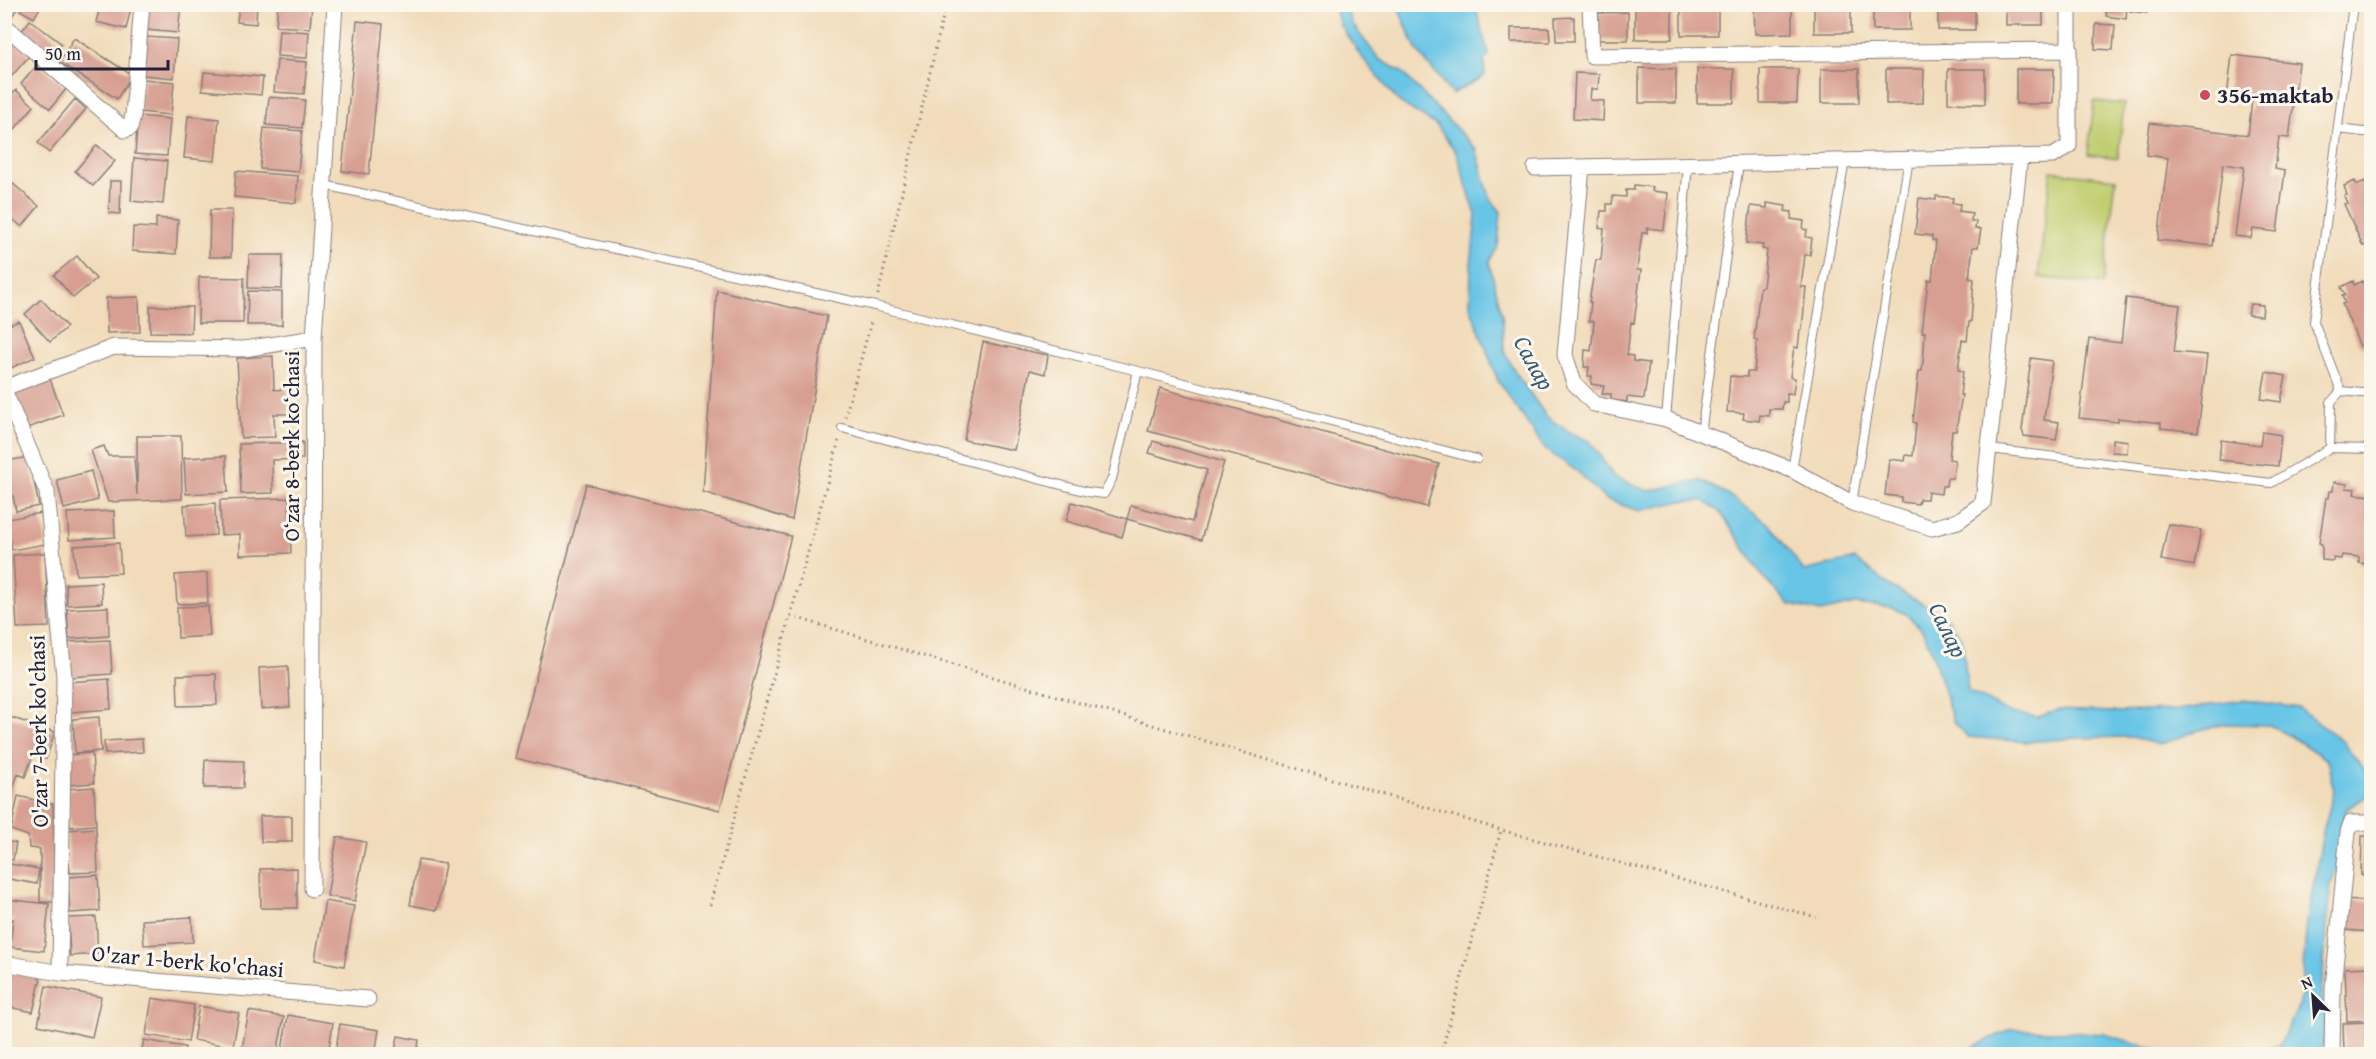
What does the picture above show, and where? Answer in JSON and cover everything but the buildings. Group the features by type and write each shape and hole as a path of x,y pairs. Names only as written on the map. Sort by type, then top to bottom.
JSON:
{"street":[{"path":"4,25 125,130 129,128 133,115 142,4"},
{"name":"Oʻzar 8-berk koʻchasi","path":"312,888 314,338 335,4"},
{"path":"1590,4 1592,57 2070,50"},
{"path":"1535,168 2054,156 2069,146 2069,4"},
{"path":"1582,167 1565,355 1574,383 1594,404 1666,419 1792,471 1852,503 1932,528 1958,521 1983,503 2020,156"},
{"path":"4,389 114,346 244,349 314,338"},
{"name":"O'zar 7-berk ko'chasi","path":"4,389 47,492 64,677 60,973"},
{"path":"2332,1054 2334,988 2348,832 2351,823 2372,823"},
{"name":"O'zar 1-berk ko'chasi","path":"4,963 60,973 368,999"}],"lane":[{"path":"2341,391 2314,322 2353,4"},
{"path":"2338,129 2372,133"},
{"path":"1852,503 1909,159"},
{"path":"1792,471 1845,160"},
{"path":"1701,433 1739,163"},
{"path":"1666,419 1688,164"},
{"path":"324,184 875,306 1477,459"},
{"path":"842,428 1088,492 1104,494 1112,479 1138,371"},
{"path":"2341,391 2372,394"},
{"path":"2330,448 2331,402 2341,391"},
{"path":"1990,449 2271,483 2330,448 2372,449"}],"path":[{"path":"710,906 875,306 946,4"},
{"path":"791,616 1501,830 1816,917"},
{"path":"1440,1054 1501,830"}],"green space":[{"path":"2094,101 2124,104 2118,158 2088,154"},
{"path":"2051,171 2116,179 2103,284 2038,277"}],"water":[{"name":"Салар","path":"1334,5 1345,5 1352,24 1379,59 1402,72 1476,149 1490,198 1501,212 1498,246 1489,262 1502,314 1504,351 1516,373 1546,416 1569,432 1590,441 1614,477 1648,491 1699,480 1727,494 1769,524 1804,571 1855,559 1890,586 1944,615 1962,639 1968,691 2009,713 2038,717 2058,710 2113,712 2177,710 2243,700 2299,708 2343,742 2369,775 2368,796 2347,808 2337,869 2331,884 2321,995 2328,1014 2326,1037 2315,1054 2258,1054 2280,1044 2300,1004 2307,921 2324,828 2334,791 2327,760 2286,733 2269,725 2226,724 2199,730 2159,745 2132,737 2028,742 1968,737 1953,721 1932,652 1923,631 1906,614 1891,608 1855,604 1821,612 1788,604 1761,574 1721,513 1704,501 1681,501 1639,511 1605,499 1578,472 1545,449 1498,381 1470,306 1476,215 1456,152 1437,126 1398,101 1361,56 1340,25"},
{"path":"1397,5 1475,5 1489,55 1484,60 1485,76 1452,94 1416,49"},
{"path":"2011,1029 2104,1034 2171,1054 1958,1054"}],"place":[{"name":"356-maktab","path":"2205,95"}]}
